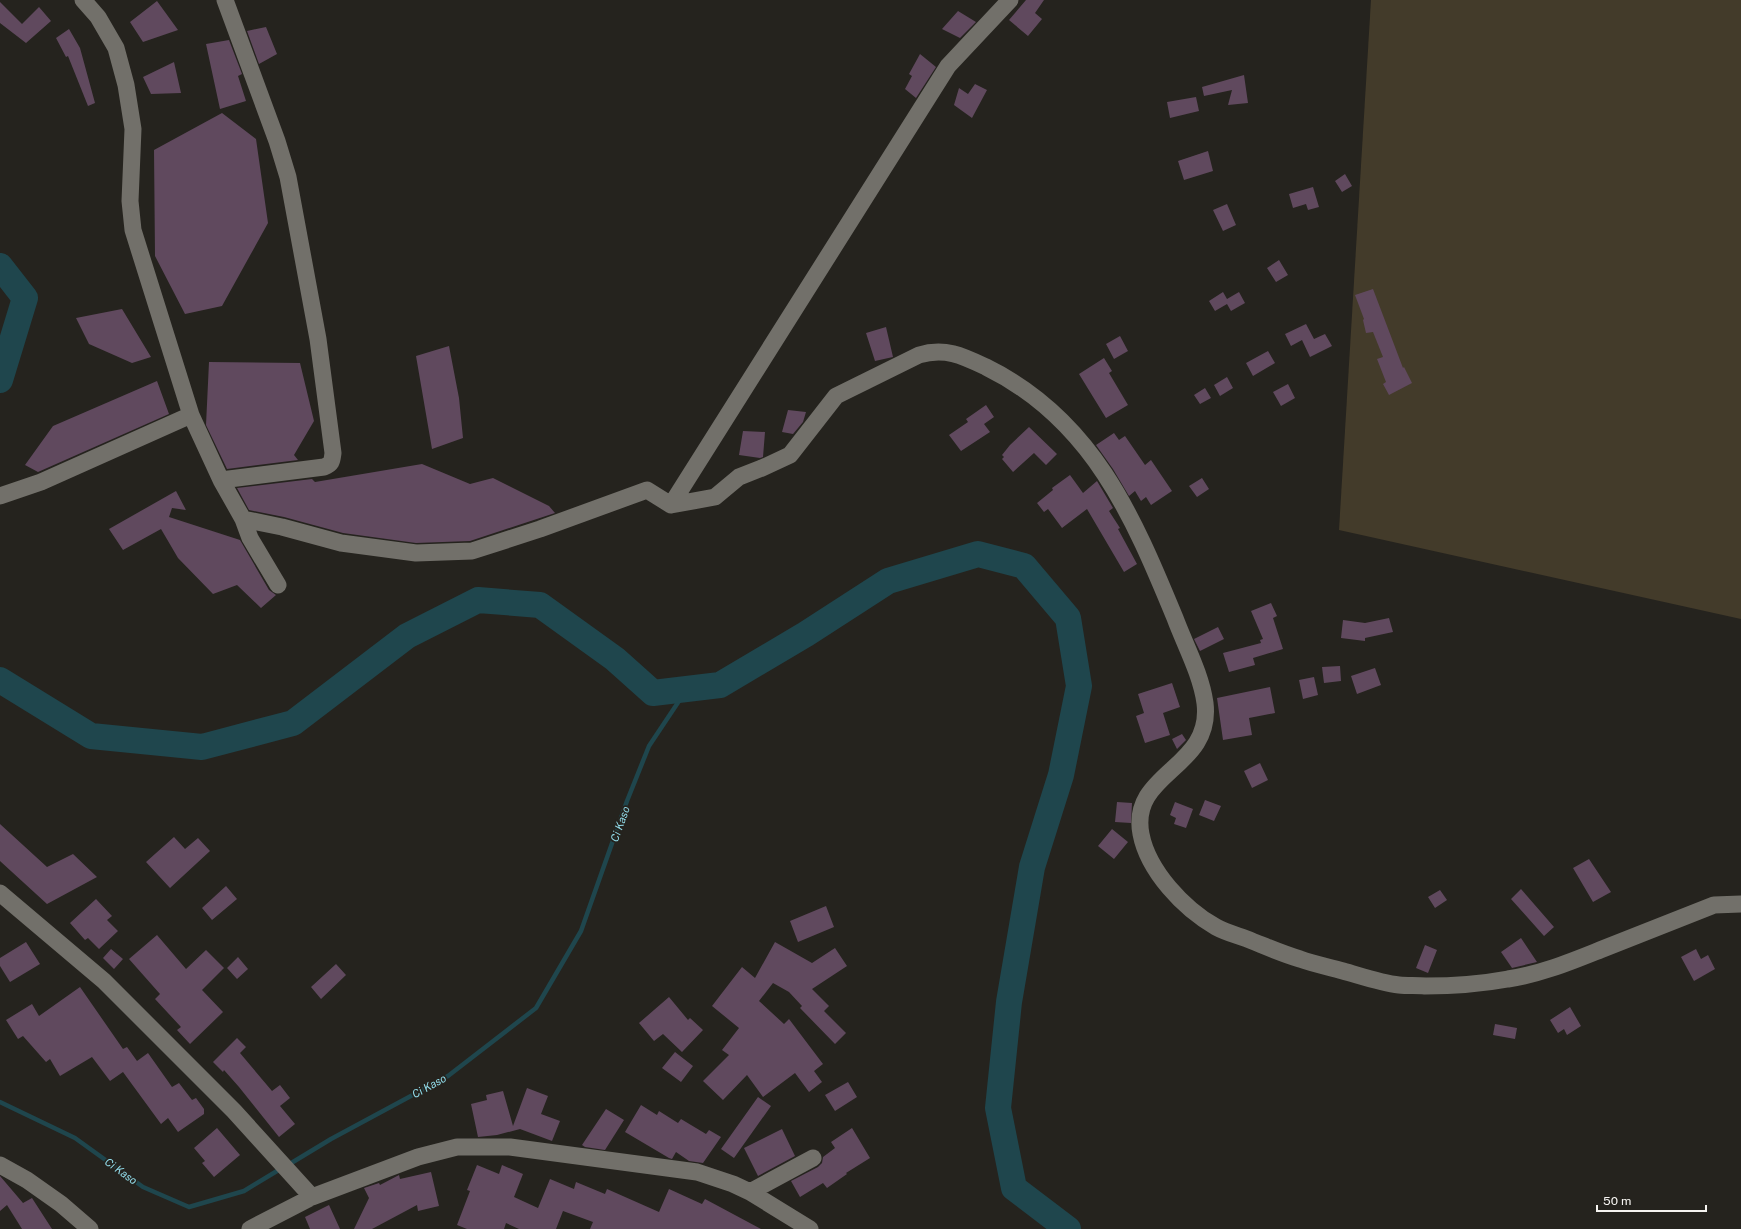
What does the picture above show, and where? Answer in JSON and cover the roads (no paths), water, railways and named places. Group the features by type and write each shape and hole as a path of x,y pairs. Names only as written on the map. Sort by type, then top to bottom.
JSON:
{"street":[{"path":"82,0 98,17 116,48 126,85 133,129 130,201 133,230 191,415 221,480 243,519 250,538 278,585"},
{"path":"221,480 324,468 330,465 333,453 318,339 288,177 277,141 225,0"},
{"path":"671,505 948,66 1010,0"},
{"path":"243,519 282,526 342,543 416,553 472,551 540,529 647,490 671,505 715,496 739,477 790,455 839,394 919,355 932,351 942,351 965,357 1000,374 1032,395 1068,426 1095,459 1116,490 1155,569 1198,676 1205,701 1205,718 1202,733 1193,750 1153,787 1147,797 1142,808 1140,830 1146,852 1157,874 1194,912 1217,927 1302,960 1400,985 1443,986 1508,980 1542,972 1714,905 1741,904"},
{"path":"0,496 41,482 191,415"},
{"path":"0,893 104,981 234,1111 297,1178 312,1197"},
{"path":"250,1229 312,1197 418,1157 457,1147 510,1147 697,1172 733,1184 750,1192 810,1229"},
{"path":"750,1192 813,1158"},
{"path":"0,1165 27,1180 61,1204 90,1229"}],"waterway":[{"path":"0,266 25,298 0,380"},
{"path":"0,680 91,736 202,747 293,723 407,636 478,600 540,605 615,659 653,693 720,685 806,634 888,581 978,554 1024,566 1068,618 1079,686 1061,775 1032,867 1009,1002 998,1108 1014,1188 1068,1229"},
{"name":"Ci Kaso","path":"288,1165 331,1139 448,1076 536,1008 581,931 627,801 649,746 687,689"},
{"name":"Ci Kaso","path":"0,1102 75,1138 143,1187 189,1207 244,1191 282,1168"}]}
